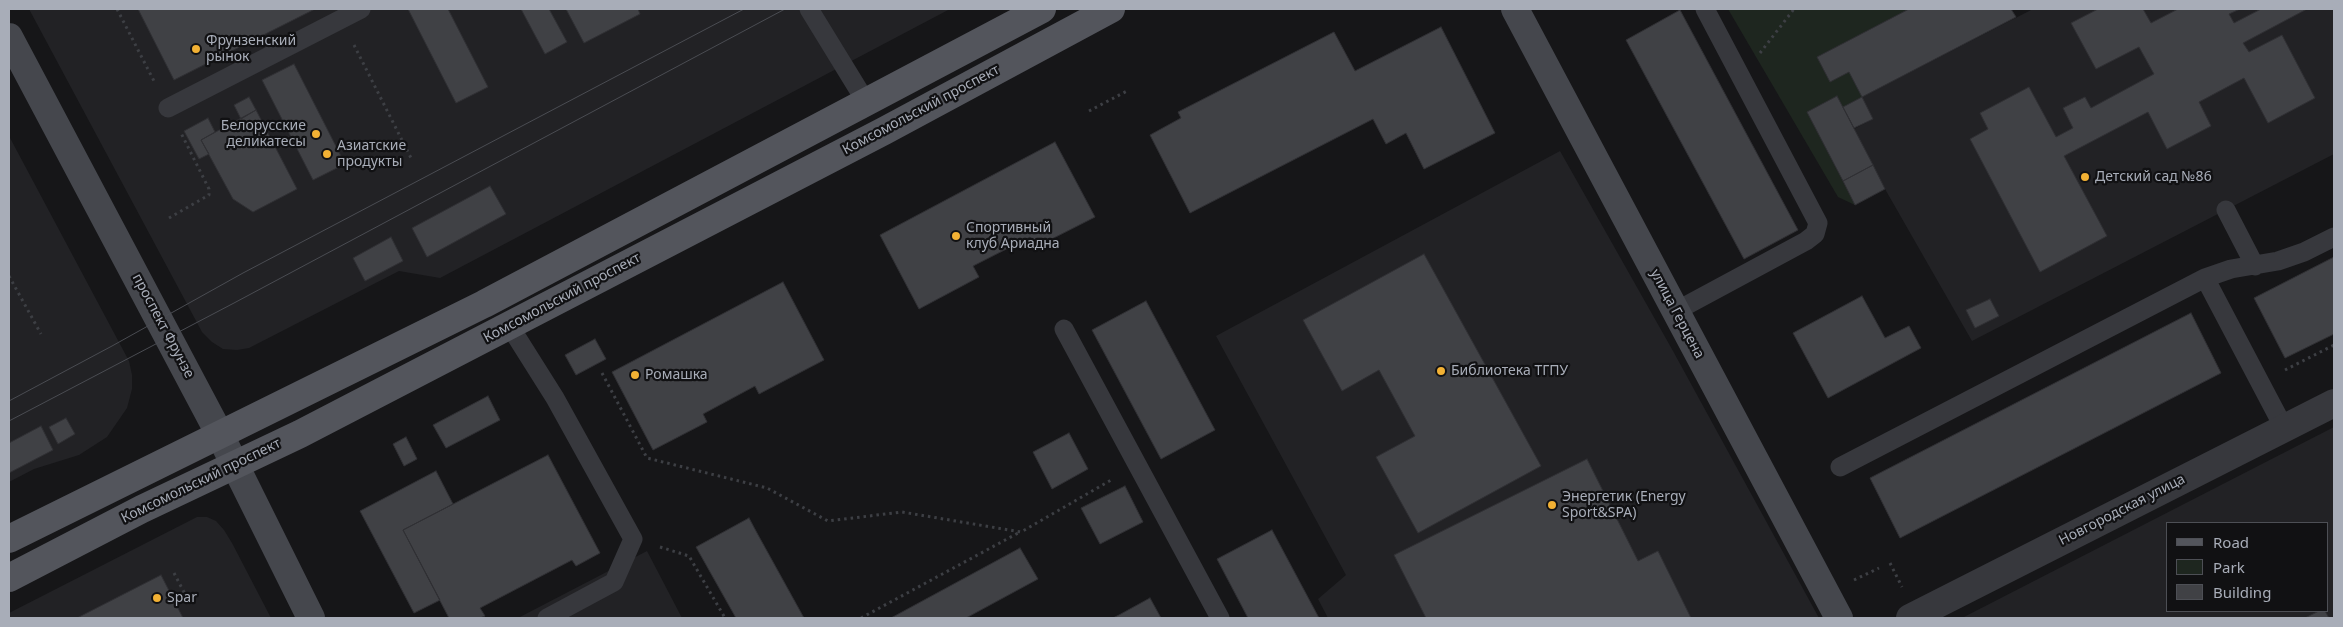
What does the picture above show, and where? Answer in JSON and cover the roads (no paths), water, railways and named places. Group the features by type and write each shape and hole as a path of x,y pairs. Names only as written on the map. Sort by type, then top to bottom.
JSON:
{"main road":[{"path":"9,539 484,304 1042,9"},
{"name":"Комсомольский проспект","path":"9,578 235,464 300,434 884,131 1111,9"}],"street":[{"name":"улица Герцена","path":"1516,9 1839,618"},
{"name":"проспект Фрунзе","path":"9,37 220,435 311,618"},
{"name":"Новгородская улица","path":"1907,605 2334,403"}],"lane":[{"path":"168,108 361,9"},
{"path":"809,9 866,102"},
{"path":"1676,311 1815,234 1818,223 1705,9"},
{"path":"2226,210 2255,266"},
{"path":"1840,467 2205,278 2231,269 2255,266 2304,252 2334,237"},
{"path":"2205,278 2284,428"},
{"path":"509,325 555,398 633,539 614,582 547,618"},
{"path":"1064,329 1220,618"}],"tram line":[{"path":"9,401 243,273 744,9"},
{"path":"9,421 785,9"}],"place":[{"name":"Фрунзенский рынок","path":"196,49"},
{"name":"Белорусские деликатесы","path":"316,134"},
{"name":"Азиатские продукты","path":"327,154"},
{"name":"Детский сад №86","path":"2085,177"},
{"name":"Спортивный клуб Ариадна","path":"956,236"},
{"name":"Библиотека ТГПУ","path":"1441,371"},
{"name":"Ромашка","path":"635,375"},
{"name":"Энергетик (Energy Sport&SPA)","path":"1552,505"},
{"name":"Spar","path":"157,598"}]}
